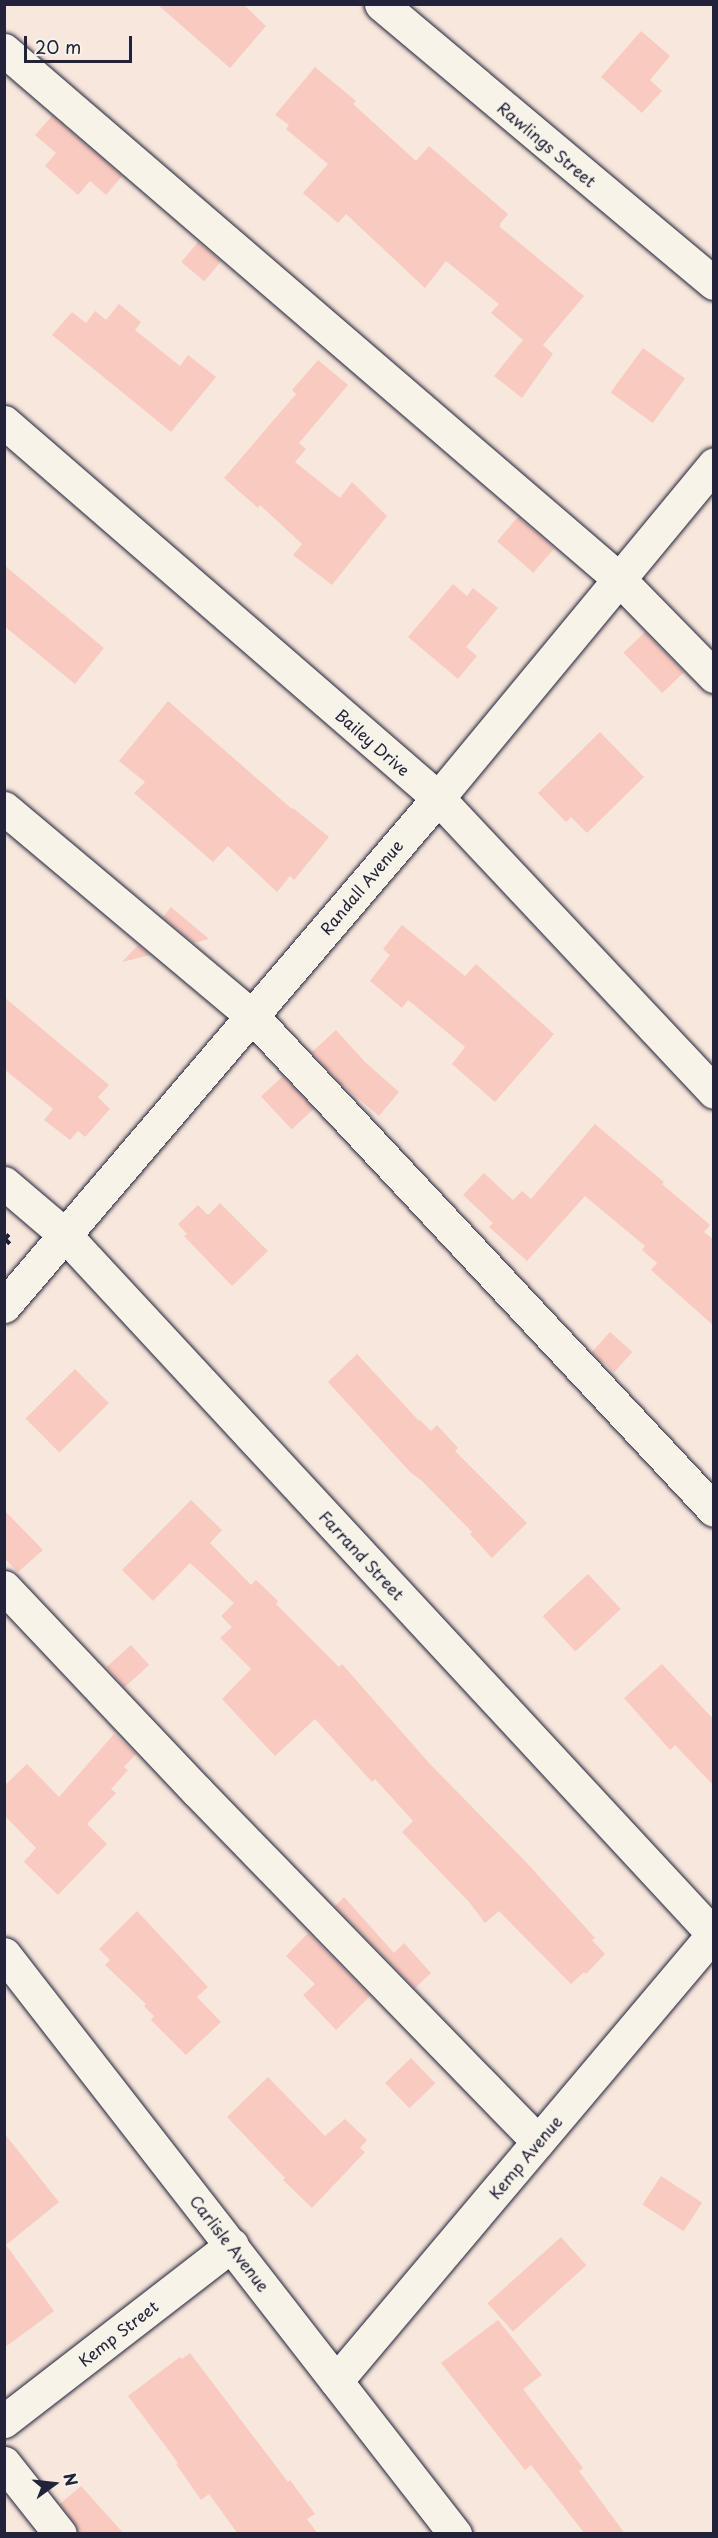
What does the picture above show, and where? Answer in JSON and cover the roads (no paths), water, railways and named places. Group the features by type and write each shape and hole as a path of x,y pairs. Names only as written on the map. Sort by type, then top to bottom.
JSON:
{"street":[{"name":"Rawlings Street","path":"381,4 714,283"},
{"path":"4,50 619,579 714,676"},
{"name":"Bailey Drive","path":"4,422 438,798 714,1092"},
{"name":"Randall Avenue","path":"4,1306 438,798 714,465"},
{"path":"4,808 252,1016 714,1510"},
{"name":"Farrand Street","path":"4,1183 64,1233 713,1934"},
{"path":"4,1587 197,1791 538,2142"},
{"name":"Kemp Avenue","path":"336,2381 713,1934"},
{"name":"Carlisle Avenue","path":"4,1954 455,2534"},
{"name":"Kemp Street","path":"4,2421 232,2245"},
{"path":"4,2463 60,2534"}]}
